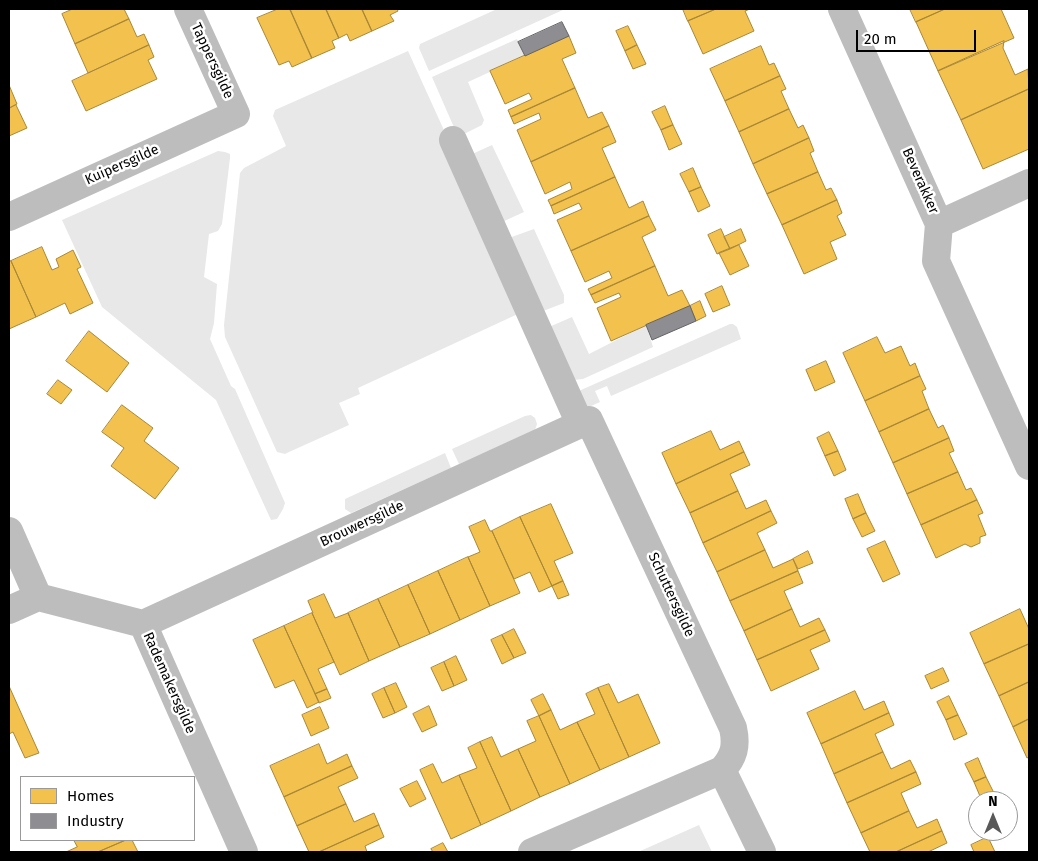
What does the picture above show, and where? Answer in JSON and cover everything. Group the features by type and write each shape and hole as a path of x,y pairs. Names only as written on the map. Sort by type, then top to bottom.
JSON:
{"street":[{"name":"Tappersgilde","path":"188,9 236,114"},
{"name":"Beverakker","path":"842,9 939,224 936,261 1029,466"},
{"name":"Kuipersgilde","path":"9,217 236,114"},
{"path":"453,140 585,422"},
{"path":"939,224 1029,183"},
{"name":"Brouwersgilde","path":"144,624 585,422"},
{"name":"Schuttersgilde","path":"585,422 733,728 736,740 734,752 722,770"},
{"path":"9,531 38,597 9,610"},
{"name":"Rademakersgilde","path":"38,597 144,624 244,852"},
{"path":"532,852 722,770 762,852"}],"shaded area":[{"path":"497,9 565,9 429,71 419,48 420,44"},
{"path":"517,39 525,56 468,82 484,120 482,125 464,134 456,132 432,77"},
{"path":"408,51 448,139 520,313 358,388 360,394 339,403 349,425 285,454 277,452 225,337 224,325 240,173 244,168 286,146 273,116 275,110"},
{"path":"492,145 524,212 502,222 470,155"},
{"path":"218,151 230,154 230,158 222,224 218,231 209,234 204,277 217,284 214,323 210,339 231,386 235,389 285,503 277,519 271,520 216,400 102,307 62,220"},
{"path":"534,229 564,295 564,303 543,311 506,239"},
{"path":"572,317 589,354 646,325 653,347 583,379 573,380 549,327"},
{"path":"730,324 737,327 741,339 611,396 607,386 595,391 600,402 582,410 576,394 581,390"},
{"path":"531,415 535,418 537,424 535,430 459,464 452,449"},
{"path":"445,453 451,468 351,513 345,509 345,499"},
{"path":"699,825 712,852 638,852"}],"building: Homes":[{"path":"73,9 124,9 129,19 75,44 62,14"},
{"path":"278,9 290,9 312,58 292,67 289,61 279,65 257,18"},
{"path":"290,9 326,9 339,38 332,41 335,48 312,58"},
{"path":"326,9 362,9 372,31 350,41 347,34 339,38"},
{"path":"362,9 397,9 398,11 390,15 394,21 372,31"},
{"path":"683,9 716,9 688,21"},
{"path":"716,9 750,9 745,11 754,31 703,54 688,21"},
{"path":"910,9 945,9 916,22"},
{"path":"945,9 1001,9 1014,38 938,71 916,22"},
{"path":"129,19 137,37 144,34 149,45 88,73 75,44"},
{"path":"628,26 637,45 625,51 616,31"},
{"path":"569,36 576,53 562,59 575,88 511,117 508,110 532,99 529,93 505,104 490,71"},
{"path":"1004,41 1003,48 1015,75 1028,69 1029,89 961,120 938,71"},
{"path":"149,45 154,57 148,60 157,79 86,111 72,81"},
{"path":"637,45 646,64 633,69 625,51"},
{"path":"761,46 769,65 774,63 780,76 725,101 710,69"},
{"path":"780,76 786,89 781,91 789,109 739,132 725,101"},
{"path":"9,85 17,104 9,108"},
{"path":"575,88 588,118 602,112 609,126 531,162 517,130 541,119 539,113 514,124 511,117"},
{"path":"1029,89 1029,149 983,169 961,120"},
{"path":"16,105 27,128 9,136 9,109"},
{"path":"665,106 673,125 661,130 652,112"},
{"path":"789,109 798,128 803,125 809,138 753,164 739,132"},
{"path":"673,125 682,144 669,150 661,130"},
{"path":"609,126 616,142 602,148 615,177 551,206 548,200 572,189 570,182 545,194 531,162"},
{"path":"809,138 814,151 810,153 818,172 767,194 753,164"},
{"path":"693,168 701,187 689,192 680,174"},
{"path":"818,172 826,190 831,188 837,200 782,225 767,194"},
{"path":"615,177 629,208 643,201 649,216 571,251 557,220 582,209 579,203 554,214 551,206"},
{"path":"701,187 710,206 698,212 689,192"},
{"path":"837,200 842,213 837,216 846,235 830,242 837,259 804,274 782,225"},
{"path":"649,216 656,230 642,237 655,266 591,295 588,289 612,278 609,271 585,282 571,251"},
{"path":"721,229 730,249 717,254 708,235"},
{"path":"741,229 746,241 730,249 724,237"},
{"path":"739,245 749,266 730,275 719,253"},
{"path":"42,247 52,270 59,267 56,259 73,250 81,267 77,269 93,303 70,314 65,303 36,317 11,261"},
{"path":"11,261 36,317 9,329 9,262"},
{"path":"655,266 668,296 682,290 690,306 611,341 597,308 621,297 619,293 595,303 591,295"},
{"path":"722,286 730,305 713,312 705,294"},
{"path":"700,301 706,316 696,321 690,306"},
{"path":"89,331 129,363 107,392 66,361"},
{"path":"877,337 885,353 901,346 910,366 915,363 920,376 865,401 843,353"},
{"path":"826,361 835,382 815,391 806,370"},
{"path":"920,376 926,389 922,391 929,409 879,432 865,401"},
{"path":"58,380 72,390 61,404 47,394"},
{"path":"122,405 153,428 144,441 179,468 155,499 111,466 124,448 102,432"},
{"path":"929,409 938,428 943,425 949,438 893,463 879,432"},
{"path":"711,431 720,450 739,441 744,452 676,484 662,453"},
{"path":"829,432 838,451 825,456 817,438"},
{"path":"949,438 954,451 949,453 958,472 907,494 893,463"},
{"path":"838,451 846,470 834,476 825,456"},
{"path":"744,452 750,465 730,474 738,491 690,513 676,484"},
{"path":"958,472 966,490 971,488 977,500 921,525 907,494"},
{"path":"738,491 746,509 766,500 771,511 703,543 690,513"},
{"path":"858,494 866,513 853,519 845,499"},
{"path":"977,500 983,513 978,515 986,535 980,537 980,543 971,547 965,544 936,558 921,525"},
{"path":"551,504 573,553 554,561 563,581 552,586 520,517"},
{"path":"771,511 777,523 757,533 765,550 717,572 703,543"},
{"path":"866,513 875,531 862,537 853,519"},
{"path":"520,517 552,586 539,592 530,572 514,579 492,531"},
{"path":"485,520 490,531 492,531 520,593 490,606 468,557 480,552 469,527"},
{"path":"885,541 900,574 883,582 867,549"},
{"path":"765,550 773,568 793,559 798,571 730,601 717,572"},
{"path":"808,551 813,563 798,569 793,559"},
{"path":"468,557 490,606 460,620 438,571"},
{"path":"438,571 460,620 430,634 408,585"},
{"path":"798,571 803,583 784,591 792,609 744,631 730,601"},
{"path":"563,581 569,595 558,599 552,586"},
{"path":"408,585 430,634 400,647 378,599"},
{"path":"324,594 335,618 348,613 369,661 340,675 308,601"},
{"path":"378,599 400,647 369,661 348,613"},
{"path":"792,609 800,627 819,618 825,630 757,660 744,631"},
{"path":"1020,609 1029,629 1029,644 984,664 970,633"},
{"path":"312,613 334,662 318,669 327,689 315,694 284,626"},
{"path":"284,626 319,702 307,708 294,680 275,688 253,640"},
{"path":"514,629 526,653 514,658 502,635"},
{"path":"825,630 830,641 810,650 819,669 771,691 757,660"},
{"path":"502,635 514,658 502,664 491,640"},
{"path":"1029,644 1029,682 999,696 984,664"},
{"path":"456,656 467,680 454,686 444,662"},
{"path":"444,662 454,686 442,691 431,668"},
{"path":"943,668 949,681 931,689 925,676"},
{"path":"1029,682 1029,719 1013,727 999,696"},
{"path":"396,683 407,707 395,713 384,688"},
{"path":"609,684 618,703 638,694 660,743 629,757 598,688"},
{"path":"9,686 39,753 25,758 13,732 9,734"},
{"path":"384,688 395,713 383,718 372,694"},
{"path":"598,688 629,757 600,770 577,722 595,714 586,694"},
{"path":"327,689 331,698 319,703 315,694"},
{"path":"855,691 864,710 884,701 889,713 821,744 807,713"},
{"path":"543,694 551,710 539,716 531,700"},
{"path":"949,696 958,715 946,720 937,702"},
{"path":"429,706 437,725 422,732 413,714"},
{"path":"320,707 329,728 311,736 302,715"},
{"path":"551,710 560,730 577,722 600,770 570,784 539,716"},
{"path":"889,713 894,725 875,734 883,752 834,774 821,744"},
{"path":"958,715 967,734 954,740 946,720"},
{"path":"539,716 570,784 540,797 518,749 536,741 527,721"},
{"path":"1029,719 1029,757 1027,758 1013,727"},
{"path":"492,737 501,757 518,749 540,797 511,811 480,742"},
{"path":"480,742 511,811 481,825 459,775 477,768 468,748"},
{"path":"319,744 327,764 347,754 352,766 284,797 270,766"},
{"path":"883,752 891,769 910,760 916,772 847,803 834,774"},
{"path":"978,758 986,777 974,782 965,764"},
{"path":"433,764 442,783 459,775 481,825 451,839 420,770"},
{"path":"352,766 358,778 338,787 346,804 297,826 284,797"},
{"path":"916,772 921,784 901,793 909,811 861,833 847,803"},
{"path":"986,777 993,791 978,791 974,782"},
{"path":"417,781 426,799 410,807 400,789"},
{"path":"346,804 354,822 374,813 379,825 319,852 309,852 297,826"},
{"path":"909,811 917,828 937,819 942,831 896,852 870,852 861,833"},
{"path":"379,825 384,837 365,846 367,852 319,852"},
{"path":"942,831 947,843 928,852 896,852"},
{"path":"74,841 124,841 98,852 66,852 77,847"},
{"path":"124,841 132,841 138,852 98,852"},
{"path":"980,841 990,841 995,852 974,852 971,845"},
{"path":"443,843 448,852 433,852 431,849"}],"building: Industry":[{"path":"562,22 569,36 525,56 518,42"},
{"path":"690,306 696,321 652,340 646,325"}]}
